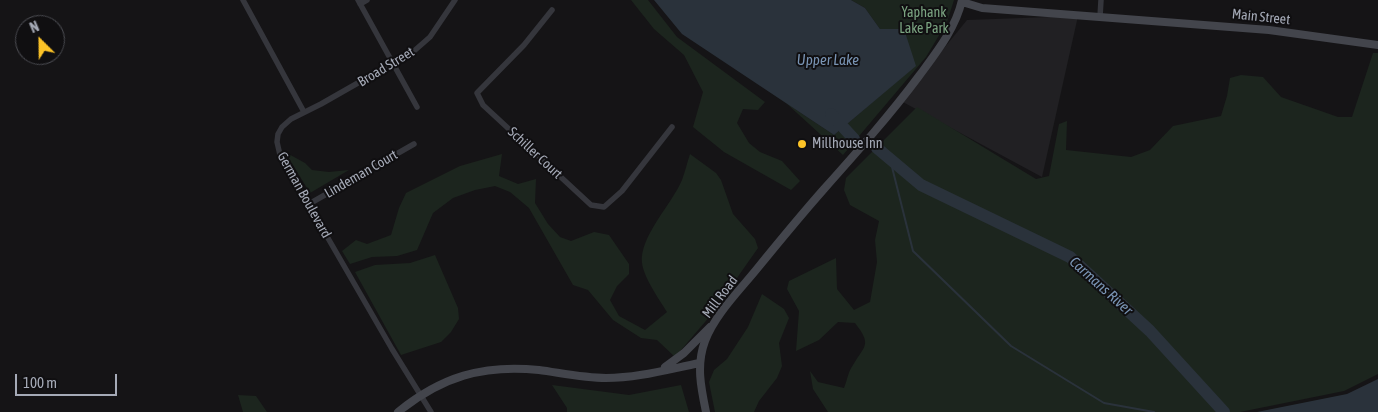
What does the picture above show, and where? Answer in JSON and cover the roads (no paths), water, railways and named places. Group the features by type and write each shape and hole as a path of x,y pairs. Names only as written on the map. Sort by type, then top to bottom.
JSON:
{"main road":[{"name":"Main Street","path":"962,1 982,8 1269,30 1378,45"},
{"name":"Mill Road","path":"706,412 700,378 700,363 705,341 714,324 728,304 796,222 900,101 945,39 962,1"},
{"path":"656,372 677,360 714,324"},
{"path":"398,412 421,394 458,376 501,369 537,370 607,378 656,372 700,363"}],"street":[{"path":"244,0 304,112"},
{"path":"367,0 359,2 417,107"},
{"path":"1100,17 1101,0"},
{"name":"Broad Street","path":"304,112 414,51 430,37 454,2"},
{"name":"Schiller Court","path":"552,10 524,45 477,93 483,105 591,205 604,207 622,191 672,127"},
{"name":"German Boulevard","path":"304,112 291,119 282,127 278,134 277,142 280,155 392,349 431,412"},
{"name":"Lindeman Court","path":"309,204 414,144"}],"water":[{"name":"Upper Lake","path":"654,0 851,0 865,8 880,29 904,29 916,66 834,135 682,34"},
{"path":"1378,379 1378,412 1257,412 1347,394"}],"waterway":[{"name":"Carmans River","path":"831,114 854,139"},
{"name":"Carmans River","path":"877,148 921,185 1070,257 1150,331 1224,412"},
{"path":"890,159 913,251 1011,346 1104,403 1154,412"}],"place":[{"name":"Millhouse Inn","path":"802,144"}],"park label":[{"name":"Yaphank Lake Park","path":"924,22"}]}
